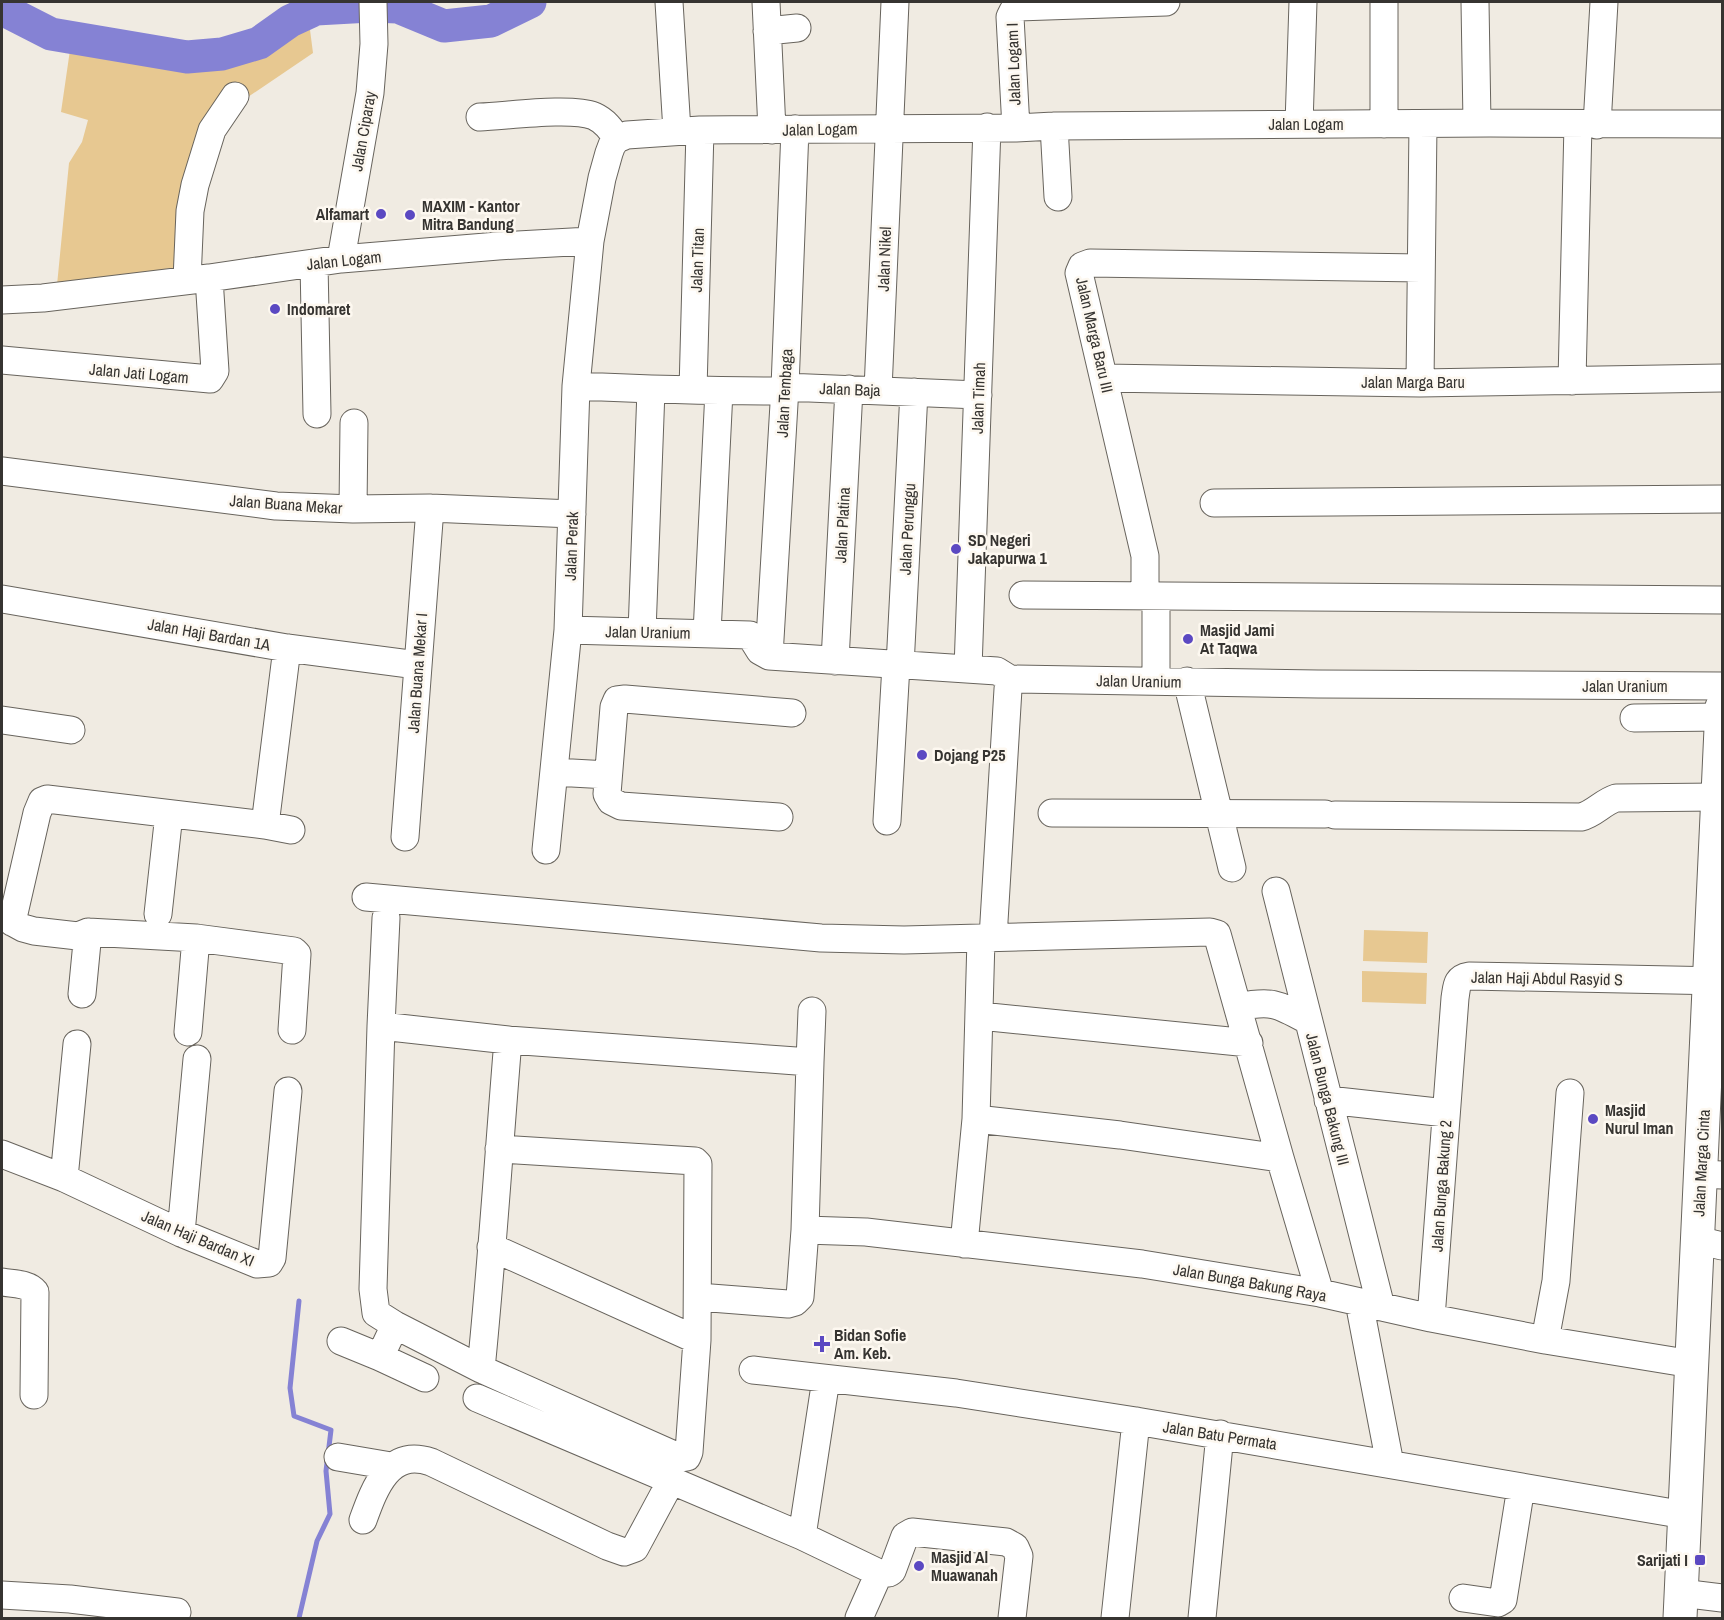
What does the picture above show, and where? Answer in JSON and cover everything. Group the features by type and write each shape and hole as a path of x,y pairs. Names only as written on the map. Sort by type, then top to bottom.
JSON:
{"main road":[{"name":"Jalan Marga Cinta","path":"1680,1606 1692,1364 1710,1243 1719,864 1718,797 1722,707"}],"street":[{"name":"Jalan Titan","path":"669,2 689,130 706,391 707,633"},
{"name":"Jalan Tembaga","path":"763,643 785,387 783,129 768,31 766,2"},
{"name":"Jalan Nikel","path":"879,390 895,2"},
{"name":"Jalan Logam I","path":"1016,128 1010,17 1013,11 1018,7 1166,2"},
{"path":"1299,124 1303,2"},
{"path":"1384,2 1384,124"},
{"path":"1475,2 1484,123"},
{"path":"1484,123 1491,2"},
{"path":"1572,381 1588,124 1604,2"},
{"name":"Jalan Ciparay","path":"341,259 370,93 374,12"},
{"path":"768,31 796,28"},
{"path":"198,279 190,211 195,185 212,130 236,96"},
{"path":"480,117 578,112 595,117 609,126 617,139 612,145 602,178 590,241"},
{"name":"Jalan Logam","path":"617,139 627,135 689,130 1299,124 1722,124"},
{"path":"1420,383 1423,124"},
{"path":"1054,126 1058,197"},
{"name":"Jalan Timah","path":"968,669 987,128"},
{"name":"Jalan Logam","path":"2,300 43,298 341,259 590,241"},
{"name":"Jalan Perak","path":"546,850 568,630 576,386 590,241"},
{"path":"314,263 317,414"},
{"name":"Jalan Marga Baru III","path":"1155,681 1145,556 1079,273 1082,266 1090,263 1421,268"},
{"name":"Jalan Jati Logam","path":"2,360 210,379 215,370 198,279"},
{"name":"Jalan Marga Baru","path":"1104,378 1420,383 1722,378"},
{"name":"Jalan Baja","path":"576,386 706,391 777,391 785,387 978,395"},
{"name":"Jalan Platina","path":"835,661 849,389"},
{"path":"642,632 651,390"},
{"name":"Jalan Perunggu","path":"887,821 914,392"},
{"path":"352,509 354,423"},
{"name":"Jalan Buana Mekar","path":"2,471 276,506 352,509 430,508 572,514"},
{"path":"1214,503 1722,499"},
{"name":"Jalan Buana Mekar I","path":"405,837 430,508"},
{"path":"1023,595 1722,600"},
{"name":"Jalan Haji Bardan 1A","path":"2,599 286,648 417,665"},
{"name":"Jalan Uranium","path":"568,630 707,633 763,643 835,661 997,671 1010,679 1318,684 1722,686"},
{"path":"286,648 278,828 47,799 42,801 37,813 7,921 34,931 78,936 88,932 196,938 294,951 297,954 292,1030"},
{"path":"964,1244 976,1119 980,1016 1010,679"},
{"path":"1187,681 1232,868"},
{"path":"779,817 621,806 611,801 607,794 614,707 617,700 625,699 792,713"},
{"path":"1634,717 1722,717"},
{"path":"2,720 71,730"},
{"path":"554,772 608,775"},
{"path":"1052,813 1581,817 1588,815 1607,800 1616,798 1718,797"},
{"path":"158,914 169,814"},
{"name":"Jalan Bunga Bakung III","path":"1276,891 1328,1100 1370,1305 1390,1464"},
{"path":"366,897 821,938 904,940 1210,932 1217,934 1320,1293"},
{"path":"386,918 373,1303 376,1313 481,1369 681,1458 687,1457 690,1452 697,1340 698,1164 695,1161 499,1149"},
{"path":"82,994 88,932"},
{"path":"188,1032 196,938"},
{"name":"Jalan Haji Abdul Rasyid S","path":"1450,1054 1456,988 1462,977 1716,981"},
{"path":"1238,1007 1257,1003 1280,1005 1307,1020"},
{"path":"698,1297 788,1304 800,1297 805,1230 812,1011"},
{"path":"980,1016 1249,1043"},
{"path":"381,1026 508,1040 810,1062"},
{"path":"481,1369 508,1040"},
{"path":"64,1178 77,1044"},
{"name":"Jalan Bunga Bakung 2","path":"1431,1318 1450,1054"},
{"path":"182,1233 197,1059"},
{"name":"Jalan Haji Bardan XI","path":"2,1154 64,1178 182,1233 257,1264 269,1263 272,1258 288,1091"},
{"path":"1545,1340 1556,1281 1570,1093"},
{"path":"1328,1100 1446,1113"},
{"path":"976,1119 1120,1135 1280,1158"},
{"name":"Jalan Bunga Bakung Raya","path":"805,1230 866,1232 1142,1264 1320,1293 1545,1340 1692,1364"},
{"path":"491,1247 697,1340"},
{"path":"2,1282 27,1286 33,1288 35,1292 34,1395"},
{"path":"380,1357 395,1325"},
{"path":"341,1341 425,1378"},
{"name":"Jalan Batu Permata","path":"753,1370 956,1393 1220,1434 1685,1515"},
{"path":"802,1536 826,1379"},
{"path":"477,1398 802,1536 879,1573 892,1571 905,1536 912,1532 1006,1542 1015,1547 1018,1556 1012,1618"},
{"path":"1115,1618 1136,1421"},
{"path":"1202,1618 1220,1434"},
{"path":"338,1457 391,1466"},
{"path":"363,1520 375,1491 391,1466 400,1461 415,1458 431,1462 607,1546 624,1551 635,1548 671,1481"},
{"path":"1463,1598 1498,1603 1503,1600 1521,1488"},
{"path":"859,1618 879,1573"},
{"path":"2,1595 70,1599 177,1612"},
{"path":"1680,1606 1722,1598"}],"shaded area":[{"path":"309,22 313,53 242,101 207,148 186,266 57,285 69,163 82,142 88,120 61,112 70,50 153,56 218,65 271,42"},
{"path":"1364,930 1428,932 1427,963 1363,961"},
{"path":"1362,971 1427,973 1426,1004 1362,1002"}],"waterway":[{"path":"2,9 51,34 187,57 222,54 259,43 290,21 316,9 398,7 444,26 491,21 530,2"},
{"path":"299,1301 290,1388 294,1416 331,1430 326,1471 330,1514 317,1541 299,1618"}],"place":[{"name":"Alfamart","path":"381,214"},
{"name":"MAXIM - Kantor Mitra Bandung","path":"410,215"},
{"name":"Indomaret","path":"275,309"},
{"name":"SD Negeri Jakapurwa 1","path":"956,549"},
{"name":"Masjid Jami At Taqwa","path":"1188,639"},
{"name":"Dojang P25","path":"922,755"},
{"name":"Masjid Nurul Iman","path":"1593,1119"},
{"name":"Bidan Sofie Am. Keb.","path":"822,1344"},
{"name":"Sarijati I","path":"1700,1560"},
{"name":"Masjid Al Muawanah","path":"919,1566"}]}
